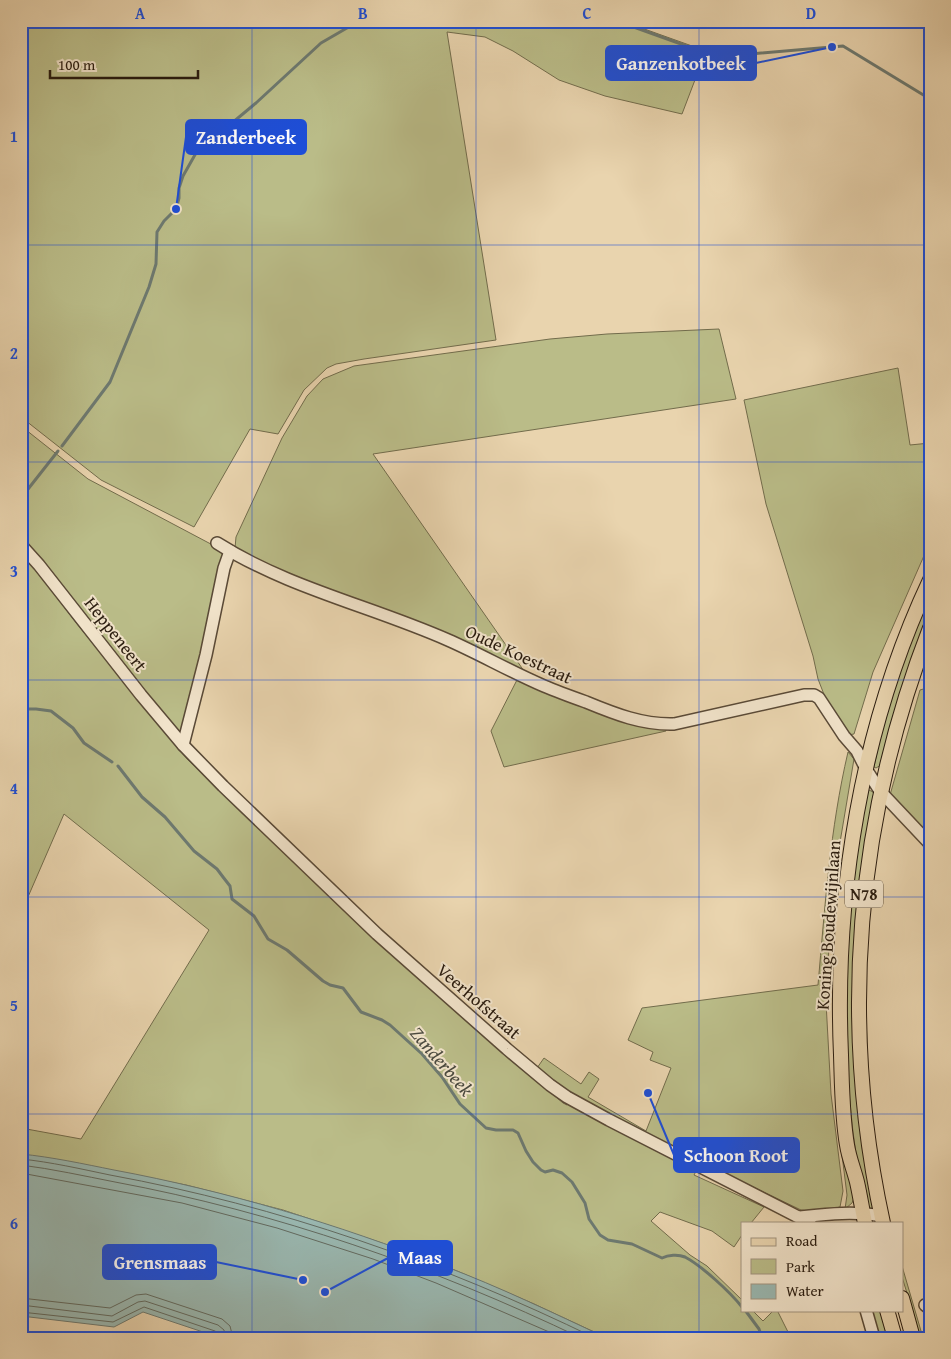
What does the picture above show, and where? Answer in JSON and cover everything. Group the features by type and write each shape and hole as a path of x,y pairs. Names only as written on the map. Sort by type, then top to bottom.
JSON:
{"main road":[{"name":"Koning Boudewijnlaan","path":"864,1218 857,1181 847,1147 842,1091 839,1011 846,893 851,846 866,769 902,648 930,580"},
{"name":"Koning Boudewijnlaan","path":"882,1219 866,1125 861,1077 858,1010 864,894 870,845 880,791 895,730 930,628"},
{"path":"904,1305 913,1338"},
{"path":"888,1312 895,1338"}],"street":[{"path":"183,745 206,655 224,568 230,551 216,543"},
{"name":"Heppeneert","path":"21,544 183,745"},
{"name":"Oude Koestraat","path":"230,551 328,596 447,640 544,686 605,710 642,721 674,724 804,695 819,698 844,736 857,751 880,791 930,844"},
{"name":"Veerhofstraat","path":"183,745 377,934 550,1085 567,1097 805,1220 842,1213 864,1218 882,1219"},
{"path":"867,1312 874,1338"}],"green space":[{"path":"21,21 622,21 706,51 682,114 605,96 559,80 513,51 485,37 447,32 496,340 364,359 336,364 327,368 304,390 278,434 250,429 194,527 101,480 21,417"},
{"path":"719,329 736,399 373,454 524,671 278,571 235,548 236,537 282,438 307,396 323,379 354,366 550,339 607,334"},
{"path":"898,368 910,445 930,443 930,542 873,672 854,734 848,735 825,697 818,679 813,656 766,504 744,400"},
{"path":"21,426 88,479 224,551 204,645 180,735 21,536"},
{"path":"21,550 77,624 187,759 345,911 563,1103 567,1105 572,1094 537,1068 544,1058 581,1084 589,1072 599,1079 588,1097 646,1131 671,1068 650,1060 653,1052 628,1040 642,1008 818,985 832,839 848,752 854,759 832,890 826,1002 831,1094 843,1191 840,1207 815,1212 801,1210 701,1162 694,1175 764,1207 752,1222 741,1222 741,1236 734,1247 712,1231 660,1212 651,1221 690,1255 707,1266 741,1299 741,1312 754,1312 763,1321 772,1312 778,1312 791,1338 607,1338 443,1265 283,1210 186,1185 21,1154 21,1128 81,1139 209,930 64,814 21,913"},
{"path":"930,591 930,613 917,647 881,765 876,768 874,767 883,724 897,676"},
{"path":"519,676 666,727 666,731 504,767 491,731"},
{"path":"930,687 930,838 890,795 920,690"},
{"path":"867,791 875,793 861,880 872,1210 866,1208 853,1132 847,1074 845,1011 852,877"},
{"path":"839,1131 854,1198 852,1203 845,1209 847,1195"},
{"path":"904,1273 921,1331 919,1335 914,1329 916,1322 904,1283"},
{"path":"870,1312 885,1312 891,1332 881,1336 878,1335"}],"water":[{"path":"21,1154 156,1178 281,1210 363,1236 465,1274 607,1338 221,1338 143,1312 114,1327 21,1316"}],"waterway":[{"name":"Zanderbeek","path":"62,446 110,382 149,287 156,264 157,232 164,221 176,209 183,176 196,153 256,103 321,43 359,21"},
{"path":"617,21 695,49 703,49"},
{"path":"711,50 750,54 843,46 930,99"},
{"name":"Zanderbeek","path":"21,498 58,451"},
{"name":"Zanderbeek","path":"21,709 51,711 73,728 84,743 112,762"},
{"name":"Zanderbeek","path":"118,766 142,797 165,817 194,851 217,869 230,886 232,899 254,916 268,939 287,950 323,981 343,988 361,1012 390,1025 422,1054 442,1077 460,1104 486,1128 513,1130 518,1133 526,1151 541,1170 545,1172 553,1170 562,1173 572,1182 585,1203 589,1219 600,1235 608,1240 632,1244 662,1258 673,1255 685,1257 699,1266 741,1306"},
{"name":"Zanderbeek","path":"746,1312 759,1329 762,1338"}],"place":[{"name":"Ganzenkotbeek","path":"832,47"},
{"name":"Zanderbeek","path":"176,209"},
{"name":"Schoon Root","path":"648,1093"},
{"name":"Grensmaas","path":"303,1280"},
{"name":"Maas","path":"325,1292"}]}
